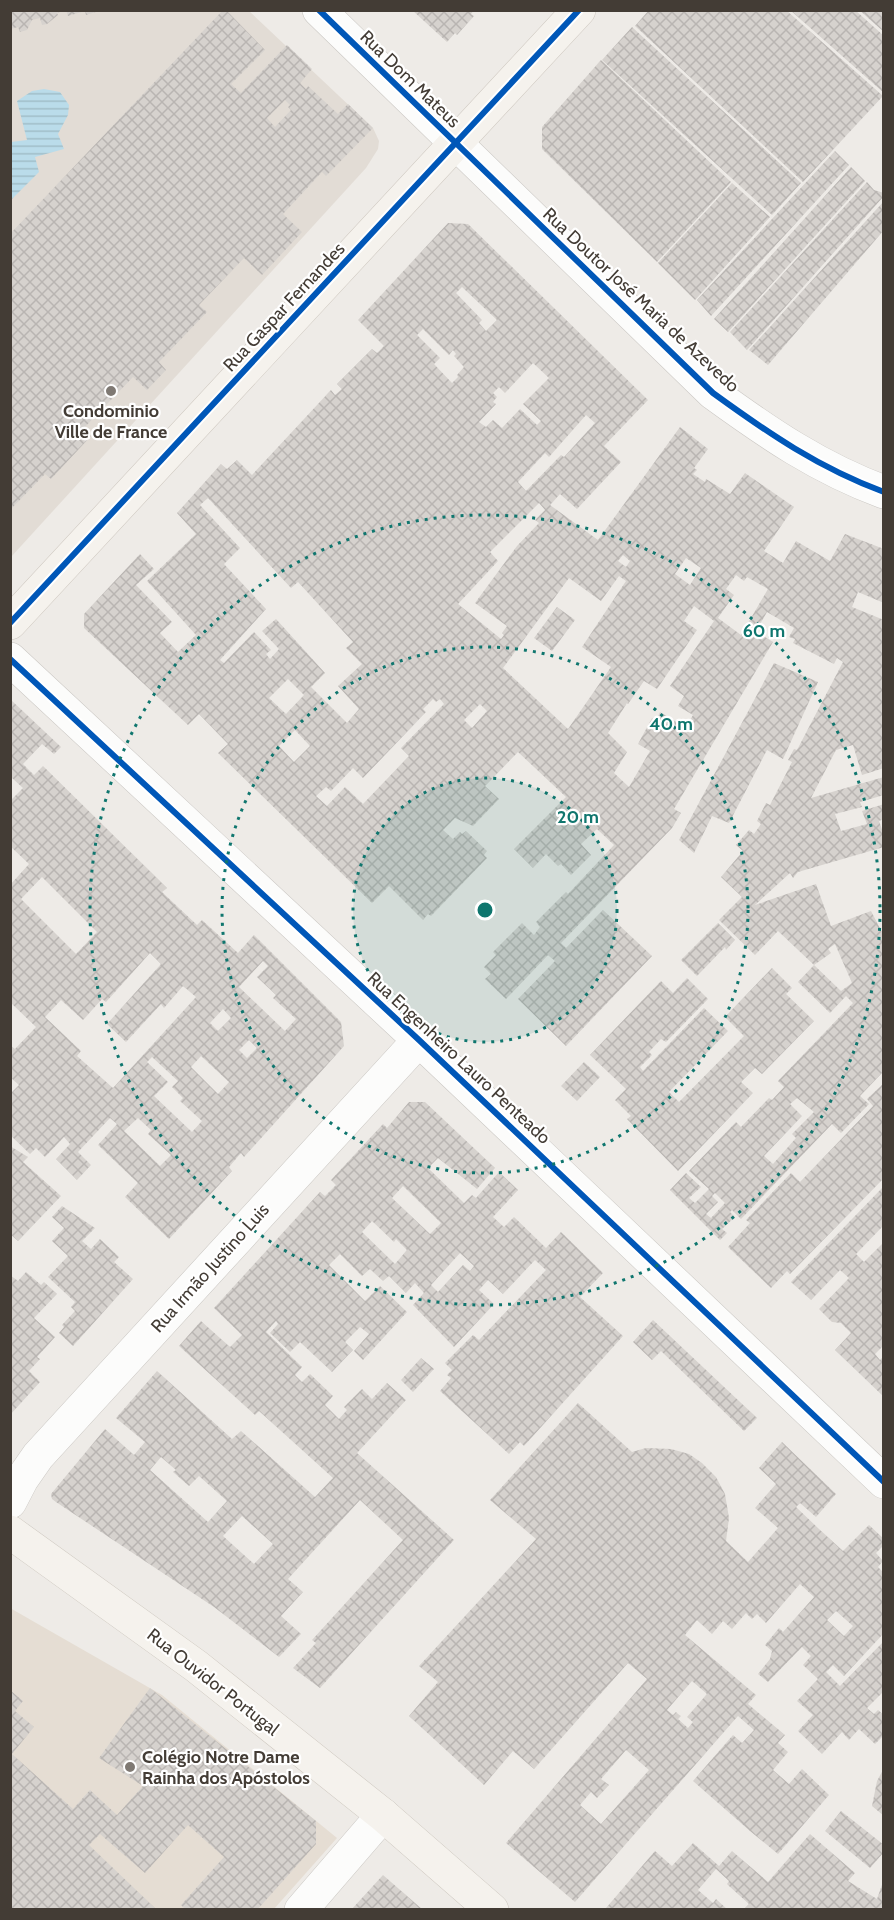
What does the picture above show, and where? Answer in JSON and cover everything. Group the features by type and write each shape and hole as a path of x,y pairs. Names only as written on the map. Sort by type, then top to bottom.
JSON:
{"street":[{"name":"Rua Dom Mateus","path":"319,10 455,144"},
{"name":"Rua Gaspar Fernandes","path":"10,623 579,10"},
{"name":"Rua Doutor José Maria de Azevedo","path":"455,144 713,393 778,440 853,481 884,492"},
{"name":"Rua Engenheiro Lauro Penteado","path":"10,659 419,1040 884,1482"},
{"name":"Rua Irmão Justino Luis","path":"10,1502 38,1456 419,1040"},
{"name":"Rua Ouvidor Portugal","path":"10,1532 196,1665 383,1815 492,1910"},
{"path":"301,1910 383,1815"}],"shaded area":[{"path":"11,11 249,11 373,128 379,141 378,149 366,168 11,557"},
{"name":"Colégio Notre Dame Rainha dos Apóstolos","path":"10,1608 162,1695 337,1838 274,1909 11,1909"}],"water":[{"path":"44,89 60,92 69,105 68,115 58,134 64,149 35,157 39,172 11,200 11,142 27,140 17,101 32,91"}],"building":[{"path":"10,10 63,11 57,13 58,15 47,24 42,25 40,18 32,20 27,30 20,32 18,27 10,29"},
{"path":"66,10 99,11 86,15 85,11 68,16"},
{"path":"223,10 226,10 265,50 231,84 241,93 287,45 312,69 300,83 306,89 308,86 338,114 348,104 373,128 326,176 322,172 283,214 302,232 262,275 244,258 199,305 207,312 159,362 166,370 147,390 133,377 83,429 91,436 51,479 45,474 10,510 10,234","holes":["285,100 290,105 288,107 291,110 275,127 267,118"]},
{"path":"412,10 474,10 471,14 474,16 457,35 455,33 447,42"},
{"path":"649,10 786,10 883,96 803,182 635,26"},
{"path":"790,10 855,10 884,36 884,93"},
{"path":"859,10 884,10 884,32"},
{"path":"632,27 801,183 772,215 602,60"},
{"path":"601,60 731,182 657,262 542,149 542,127"},
{"path":"835,151 849,165 711,316 697,300"},
{"path":"851,167 865,181 728,332 714,319"},
{"path":"867,182 874,190 884,193 884,196 747,350 730,332"},
{"path":"732,183 770,217 695,300 658,263"},
{"path":"884,201 884,230 768,365 749,350"},
{"path":"448,223 468,224 648,400 604,446 621,462 577,509 560,494 550,505 598,540 680,427 708,449 694,468 697,470 693,474 730,494 745,473 794,507 764,551 783,563 796,541 830,561 845,534 884,549 884,603 858,592 852,607 884,620 884,768 862,775 853,745 836,750 811,798 884,777 884,795 860,802 862,807 835,814 841,831 867,824 862,811 884,804 884,819 879,821 884,835 884,847 798,872 793,878 790,873 755,905 816,884 831,926 871,911 884,936 884,1075 882,1073 860,1096 869,1104 841,1133 832,1124 741,1219 732,1210 730,1212 735,1217 722,1229 727,1233 720,1240 670,1190 686,1173 701,1187 689,1198 695,1203 709,1189 689,1171 736,1122 741,1127 769,1098 772,1100 784,1087 778,1081 853,1003 846,996 830,1013 798,982 814,965 778,931 755,955 719,920 742,897 721,877 743,851 736,845 749,830 754,834 761,824 757,821 766,803 770,805 792,762 788,760 794,749 797,750 843,662 837,658 834,664 793,643 795,639 789,637 794,628 767,612 756,631 773,642 674,809 681,813 672,828 561,943 566,948 603,910 652,956 566,1046 518,999 555,961 548,955 506,999 485,979 491,974 484,967 496,955 493,952 522,923 534,935 540,927 536,922 566,892 568,894 614,845 597,829 581,844 591,855 571,875 561,864 558,866 546,854 533,868 514,849 566,797 518,752 485,786 499,799 473,826 455,818 443,830 453,839 460,832 462,834 466,831 487,851 484,855 487,858 431,916 428,914 423,920 389,886 372,903 218,753 228,744 199,714 188,725 84,628 84,614 140,554 154,569 136,585 172,622 160,633 178,652 196,635 147,581 196,534 177,513 221,464 227,469 237,460 252,475 331,390 335,395 342,389 337,384 372,349 377,353 384,346 358,320","holes":["462,287 497,320 486,331 479,323 482,320 456,293","423,329 449,355 453,350 456,354 454,356 464,367 452,383 434,364 440,358 417,335","533,363 549,378 523,404 541,421 537,425 520,409 502,428 493,420 486,427 479,422 496,404 493,402 497,397 493,393 499,387 505,393","586,415 595,423 564,457 561,455 526,491 518,482 545,453 549,457","208,498 291,588 298,582 353,642 346,648 362,664 338,686 359,709 347,723 311,687 325,673 276,619 262,631 279,649 270,659 266,654 271,650 254,632 224,663 220,660 266,609 224,564 240,548 200,505","539,503 545,510 535,520 539,523 517,546 475,603 507,626 501,639 458,604 498,561 490,552","623,555 630,561 626,567 618,561","686,558 701,568 690,585 675,574","736,575 744,581 747,577 768,589 741,635 718,618 734,595 726,589","619,576 626,581 582,647 611,667 568,729 503,668 569,578 601,601","694,606 714,621 670,686 684,696 678,706 693,715 685,729 660,712 656,721 652,718 638,744 650,751 629,787 614,773 627,752 608,733 644,681 657,689 697,630 684,621","288,679 304,695 286,714 269,698","433,699 436,702 440,699 444,704 401,748 409,756 363,804 345,787 327,806 316,796 326,787 331,791 353,768 363,778 426,712 423,709","480,704 487,711 472,728 464,720","295,730 310,746 294,762 279,746","835,944 852,983 841,991 814,965 831,953 828,949","797,1098 814,1112 792,1134 796,1138 773,1164 764,1156 802,1116 790,1104","715,1193 725,1203 711,1218 706,1214 718,1202 712,1196"]},
{"path":"557,607 575,620 552,651 534,638"},
{"path":"774,663 818,682 783,759 767,750 729,823 712,816 694,853 679,840"},
{"path":"10,699 61,747 54,754 42,744 23,764 34,775 43,766 167,888 162,892 197,925 202,920 238,953 254,935 341,1022 344,1046 244,1157 241,1153 229,1167 232,1171 169,1239 125,1197 138,1183 98,1145 117,1124 110,1118 78,1152 91,1165 77,1180 56,1159 70,1144 64,1137 45,1157 36,1148 30,1154 10,1135 10,1094 19,1085 10,1077 10,1045 15,1049 36,1027 10,1002 10,885 29,864 10,846 10,801 23,788 12,778 10,779","holes":["42,877 97,932 76,954 21,899","150,953 161,964 107,1024 126,1042 161,1004 164,1008 183,986 196,997 113,1088 77,1056 81,1051 45,1017 61,1000 83,1020 102,999 106,1002","263,961 268,966 257,977 276,995 273,998 296,1019 285,1031 239,987","223,1009 231,1018 218,1031 210,1023","249,1040 257,1048 247,1058 239,1050","201,1056 229,1082 218,1094 191,1067","152,1057 178,1081 172,1087 183,1098 180,1101 202,1121 192,1132 154,1096 168,1082 147,1062","138,1118 151,1130 148,1134 171,1155 160,1166 124,1131"]},
{"path":"718,923 735,940 697,976 681,960"},
{"path":"772,968 792,988 786,994 814,1021 762,1074 755,1068 741,1082 753,1093 678,1171 627,1119 631,1116 615,1100 626,1089 590,1055 661,981 673,993 687,978 708,999 666,1042 661,1039 649,1052 652,1055 640,1067 643,1071 704,1008 728,1031 669,1092 679,1102 744,1036 725,1017"},
{"path":"584,1062 600,1077 577,1101 561,1086"},
{"path":"884,1083 884,1178 790,1274 787,1271 771,1288 728,1247 750,1223 746,1220 791,1173 800,1182 873,1106 867,1099"},
{"path":"409,1102 425,1102 495,1168 477,1189 438,1158 428,1168 464,1203 472,1195 476,1198 499,1172 518,1190 493,1217 504,1227 514,1217 546,1248 561,1232 603,1273 580,1297 623,1336 524,1446 520,1442 509,1454 440,1391 451,1378 447,1375 452,1370 445,1363 473,1335 479,1340 546,1270 535,1260 503,1294 488,1280 479,1290 494,1304 454,1347 413,1305 424,1293 415,1283 406,1293 389,1276 383,1281 370,1269 362,1276 340,1254 329,1265 365,1301 380,1286 407,1312 363,1360 354,1351 369,1334 360,1327 345,1342 353,1350 332,1372 300,1342 290,1352 270,1333 278,1324 276,1321 266,1332 302,1367 295,1375 302,1382 310,1374 333,1396 325,1405 339,1419 347,1410 344,1407 362,1389 372,1399 387,1383 406,1400 357,1453 454,1540 320,1688 293,1668 316,1643 312,1640 403,1540 360,1500 288,1579 303,1592 281,1616 301,1634 279,1657 214,1607 56,1502 52,1499 51,1494 105,1429 134,1455 145,1442 116,1418 157,1371 232,1439 241,1431 315,1497 333,1478 259,1411 255,1415 179,1346 201,1321 230,1347 242,1335 214,1308 320,1192 325,1196 336,1185 331,1180 383,1124 387,1128","holes":["403,1186 441,1223 430,1234 392,1198","372,1221 394,1242 396,1239 407,1250 395,1264 362,1232","460,1253 474,1266 470,1271 463,1265 438,1292 431,1285","161,1457 189,1486 199,1476 227,1501 208,1522 150,1470","242,1516 273,1544 254,1564 223,1536"]},
{"path":"10,1146 28,1157 23,1162 61,1196 18,1241 10,1234"},
{"path":"884,1186 884,1225 856,1254 864,1262 884,1242 884,1345 875,1354 880,1360 884,1356 884,1397 835,1350 851,1333 841,1323 832,1322 819,1309 849,1278 840,1270 811,1300 791,1282"},
{"path":"62,1206 95,1228 82,1241 91,1249 100,1239 119,1257 114,1262 133,1279 73,1346 59,1333 64,1327 62,1325 75,1311 71,1307 75,1302 48,1277 68,1256 52,1241 64,1228 52,1217"},
{"path":"26,1272 41,1285 44,1282 57,1294 34,1318 55,1337 37,1357 40,1359 29,1371 40,1382 10,1415 10,1275 18,1281"},
{"path":"653,1320 757,1418 744,1431 661,1351 652,1360 633,1342"},
{"path":"421,1358 434,1369 413,1392 401,1380"},
{"path":"578,1403 632,1452 646,1448 671,1449 689,1454 702,1463 716,1477 725,1494 729,1518 726,1541 748,1562 778,1528 755,1508 776,1484 759,1468 782,1442 836,1494 816,1517 800,1503 796,1507 819,1529 843,1551 869,1525 884,1539 884,1545 876,1553 883,1561 878,1567 884,1573 884,1633 844,1676 833,1665 826,1672 840,1686 884,1641 884,1691 867,1708 874,1714 878,1710 884,1715 884,1735 875,1744 859,1729 849,1740 842,1732 822,1754 798,1731 813,1715 797,1701 818,1679 803,1665 811,1656 802,1647 768,1682 758,1674 770,1659 772,1651 765,1645 779,1628 783,1632 814,1597 800,1584 766,1623 757,1614 752,1619 746,1613 732,1629 723,1621 712,1634 697,1620 685,1635 756,1695 748,1704 785,1735 778,1743 788,1752 773,1770 789,1784 802,1769 829,1795 778,1854 750,1831 693,1781 733,1735 742,1743 754,1730 738,1716 575,1902 506,1843 647,1679 628,1663 534,1769 513,1751 484,1785 409,1716 438,1682 419,1666 536,1539 490,1500","holes":["836,1611 853,1626 844,1636 827,1620","692,1681 707,1694 687,1717 693,1722 688,1728 678,1719 681,1716 676,1712 673,1715 667,1710","626,1750 649,1770 601,1824 580,1805 591,1792 597,1798 609,1785 601,1779"]},
{"name":"Colégio Notre Dame Rainha dos Apóstolos","path":"150,1688 316,1821 316,1844 257,1910 186,1910 181,1905 224,1857 188,1825 145,1873 100,1834 89,1845 157,1910 10,1910 10,1690 23,1701 15,1711 34,1727 12,1754 73,1809 90,1790 117,1815 143,1786 99,1758"},
{"path":"884,1768 884,1816 872,1806 877,1781"},
{"path":"841,1811 884,1845 884,1852 870,1868 825,1831"},
{"path":"810,1834 855,1873 848,1881 877,1899 884,1879 884,1910 743,1910 749,1904 727,1884 729,1881 716,1869 698,1890 713,1903 716,1899 728,1910 608,1910 606,1908 655,1851 672,1866 693,1843 719,1866 732,1851 768,1882"},
{"path":"383,1875 423,1910 351,1910"}],"cycle path":[{"path":"319,10 713,393 816,461 884,492"},
{"path":"10,623 579,10"},
{"path":"10,659 419,1040 884,1482"}],"place":[{"name":"Condominio Ville de France","path":"111,391"},
{"name":"Colégio Notre Dame Rainha dos Apóstolos","path":"130,1767"}]}
